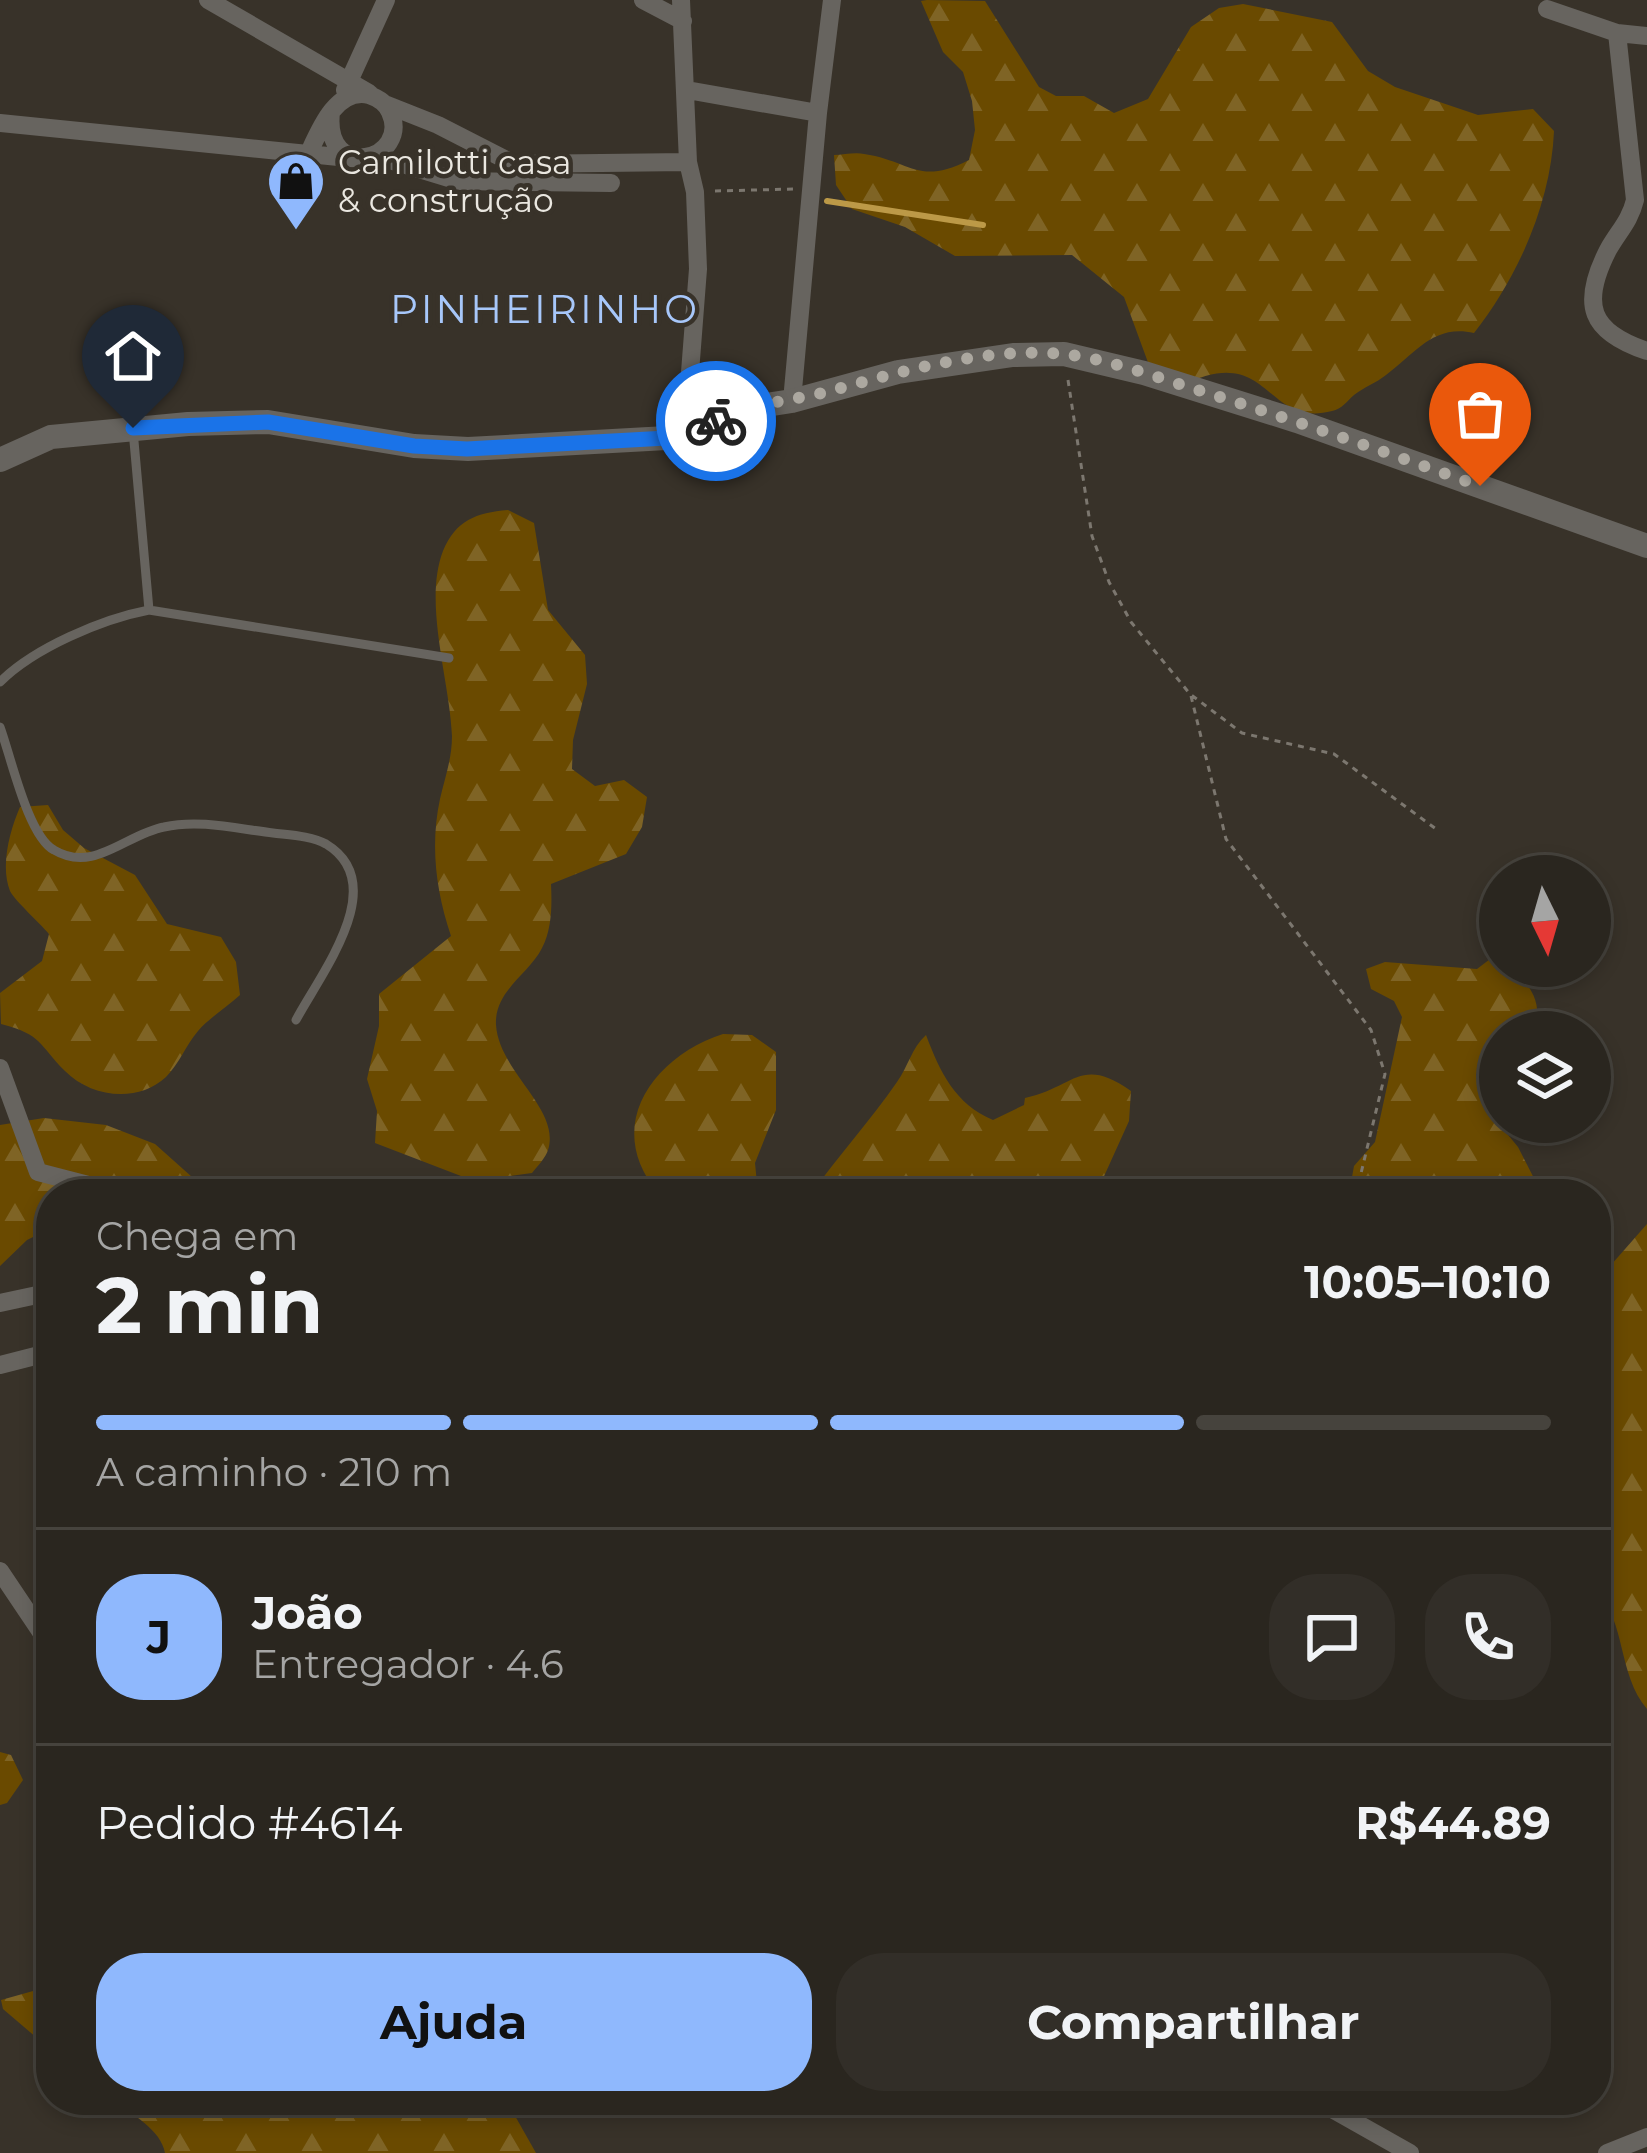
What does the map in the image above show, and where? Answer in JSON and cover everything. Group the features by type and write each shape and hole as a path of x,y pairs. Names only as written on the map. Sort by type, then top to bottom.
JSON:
{"street":[{"path":"208,0 379,100 392,116 394,130 374,153"},
{"path":"308,155 386,0"},
{"path":"643,0 682,21"},
{"path":"681,0 698,269 685,437"},
{"path":"792,401 832,0"},
{"path":"1547,9 1617,33 1647,36"},
{"path":"1617,33 1635,200 1631,218 1608,251 1594,294 1595,315 1604,331 1647,351"},
{"path":"687,90 818,113"},
{"path":"610,183 458,181 374,153 339,151 329,133 336,106 357,94 438,125 514,164 688,162"},
{"path":"0,123 308,155 374,153 438,125"},
{"path":"0,460 51,436 268,422 414,446 467,449 685,437 739,409 792,401 938,365 1064,354 1144,373 1297,421 1647,546"},
{"path":"0,1068 38,1172 65,1179"},
{"path":"0,1303 36,1295"},
{"path":"0,1365 36,1356"},
{"path":"0,1571 36,1624"},
{"path":"1343,2115 1410,2153"},
{"path":"1607,2153 1647,2137"}],"lane":[{"path":"133,428 149,610"},
{"path":"0,682 18,664 77,635 117,616 149,610 449,658"},
{"path":"0,727 40,840 57,853 82,859 105,855 129,837 165,826 199,824 323,842 344,859 354,876 351,915 296,1021"}],"path":[{"path":"695,192 814,189"},
{"path":"1064,354 1097,551 1131,622 1190,694 1241,733 1334,754 1436,829"},
{"path":"1190,694 1226,839 1370,1030 1385,1074 1360,1179"}],"green space":[{"path":"921,1 985,1 1039,87 1056,96 1084,96 1114,113 1148,99 1191,27 1219,8 1243,4 1332,22 1368,71 1395,87 1478,115 1533,109 1554,131 1539,212 1505,288 1474,333 1436,337 1336,410 1309,413 1292,408 1250,378 1232,373 1209,375 1179,387 1153,376 1124,297 1072,255 955,256 905,227 852,209 836,185 834,155 864,154 926,171 969,160 975,130 972,101 963,72 943,52"},
{"path":"508,510 534,523 548,610 585,655 587,684 573,740 572,769 595,786 624,780 647,797 642,827 626,854 551,884 545,941 506,993 497,1013 507,1059 546,1120 547,1153 532,1173 469,1179 375,1143 377,1111 367,1079 379,1026 379,994 451,936 435,851 452,736 436,594 448,540 461,525 486,513"},
{"path":"48,805 63,830 84,848 135,875 167,924 221,937 236,962 240,995 198,1031 166,1077 142,1091 115,1094 88,1087 65,1071 33,1037 1,1024 0,993 42,961 49,934 10,891 6,860 10,837 20,807"},
{"path":"1385,962 1479,967 1479,987 1529,988 1537,1011 1479,1011 1476,1074 1479,1143 1515,1143 1534,1179 1352,1179 1354,1166 1375,1142 1402,1017 1394,1001 1371,989 1366,969"},
{"path":"723,1034 752,1035 776,1052 776,1110 755,1163 757,1179 649,1179 642,1169 635,1120 643,1098 675,1059"},
{"path":"926,1035 951,1085 968,1105 993,1120 1024,1105 1025,1098 1077,1077 1100,1076 1131,1091 1129,1121 1103,1179 823,1179 887,1096"},
{"path":"44,1118 106,1125 155,1144 194,1179 36,1179 36,1236 0,1266 0,1125"},
{"path":"1647,1224 1647,1709 1631,1680 1611,1613 1611,1265"},
{"path":"0,1752 11,1755 23,1780 7,1803 0,1805"},
{"path":"36,1990 36,2037 3,2009 1,2000"},
{"path":"514,2115 536,2153 165,2153 151,2129 136,2117"}],"waterway":[{"path":"827,201 983,225"}],"way so far":[{"path":"716,421 739,409 792,401 898,372 1064,354 1144,373 1297,421 1480,486"}],"place":[{"name":"Camilotti casa & construção","path":"296,232"}],"district":[{"name":"PINHEIRINHO","path":"545,309"}],"route":[{"path":"133,428 268,422 414,446 467,449 685,437 716,421"}]}
